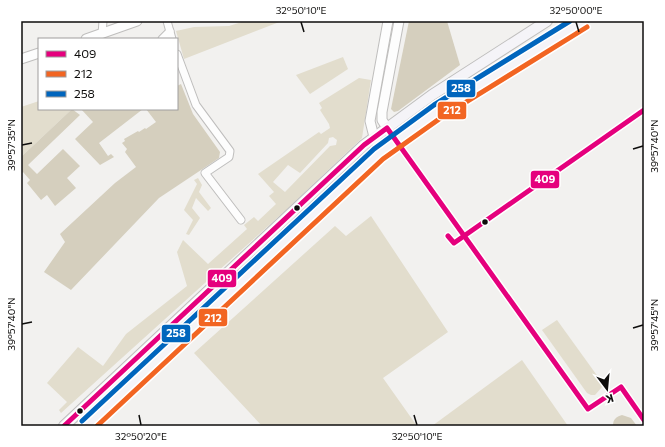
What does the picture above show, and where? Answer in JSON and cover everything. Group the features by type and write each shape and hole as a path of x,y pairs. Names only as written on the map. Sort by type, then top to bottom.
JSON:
{"main road":[{"path":"64,426 374,137 432,95 547,21"},
{"path":"87,426 326,202 382,152 448,105 584,21"}],"street":[{"path":"102,34 103,21"},
{"path":"89,38 137,21"},
{"path":"167,21 172,38"},
{"path":"382,152 374,137 371,115 388,21"},
{"path":"396,142 382,120 382,112 399,21"},
{"path":"163,38 170,31"},
{"path":"21,59 38,53"},
{"path":"178,57 196,105 230,151 229,157 205,173 241,220"}],"shaded area":[{"path":"245,21 282,21 184,59 176,31 194,27 229,26"},
{"path":"409,21 447,21 460,65 398,111 394,112 391,109"},
{"path":"343,57 348,69 310,94 296,75"},
{"path":"359,78 371,80 362,138 288,208 61,413 59,410 67,402 47,383 78,347 103,366 126,334 187,286 177,252 183,240 208,264 247,229 244,225 254,217 258,221 276,204 269,196 274,192 258,174 319,132 321,134 330,128 320,110 322,108 319,103","holes":["333,137 337,140 336,145 330,146 285,192 273,182 288,165 300,173 328,143 329,138"]},
{"path":"181,84 193,114 220,152 219,158 159,198 71,290 44,272 65,242 60,234 115,183 136,167 125,152 127,149 122,143 125,141 124,139 138,131 139,132 145,128 146,129 156,122 147,110 178,110 178,86"},
{"path":"38,101 38,110 71,110 21,157 21,107"},
{"path":"71,110 80,115 28,165 37,174 63,149 80,166 67,178 76,188 55,206 47,195 41,200 27,183 30,180 23,172 21,174 21,157"},
{"path":"82,110 142,110 99,143 108,156 111,154 114,157 100,165 75,139 93,122"},
{"path":"198,178 202,185 199,192 211,208 208,211 196,198 192,208 200,218 189,235 186,234 193,220 184,210 197,184 194,180"},
{"path":"371,216 448,332 383,378 417,426 262,426 194,353 335,226 346,236"},
{"path":"557,320 601,381 602,387 595,395 587,393 542,330"},
{"path":"522,360 568,426 432,426"},
{"path":"622,415 631,418 637,426 613,426 615,419"}],"transit line":[{"name":"258","path":"82,421 374,149 434,105 570,21"},
{"name":"212","path":"97,426 383,159 442,117 587,27"},
{"name":"409","path":"448,236 454,243 644,110"},
{"name":"409","path":"64,426 364,145 387,128 588,409 621,387 644,420"}]}
